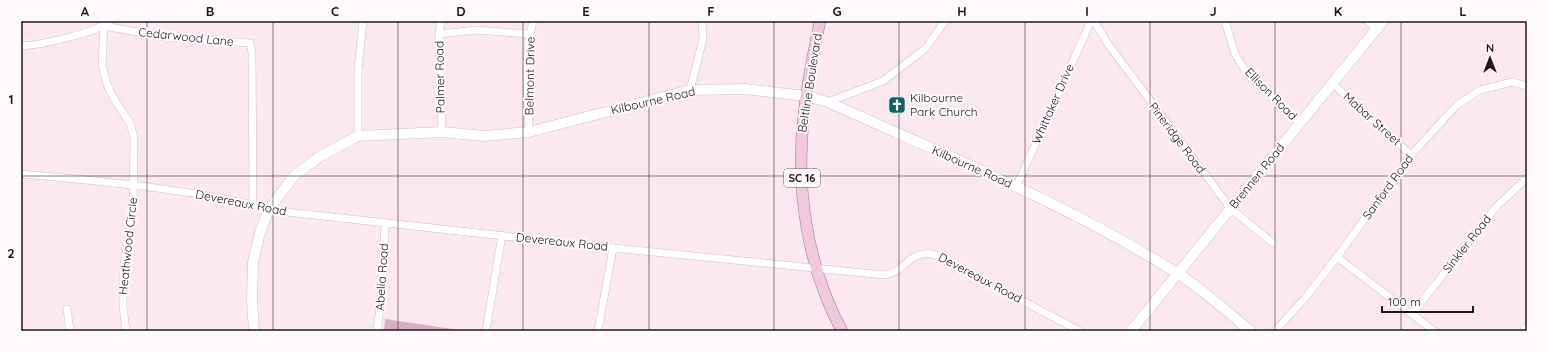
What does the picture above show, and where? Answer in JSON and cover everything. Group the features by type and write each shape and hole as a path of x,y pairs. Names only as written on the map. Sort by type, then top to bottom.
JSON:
{"main road":[{"name":"Beltline Boulevard","path":"820,21 806,96 802,136 802,190 807,226 817,268 830,306 842,331"}],"street":[{"path":"21,46 34,45 89,31 104,26 110,21"},
{"path":"358,136 358,69 363,21"},
{"name":"Palmer Road","path":"441,21 439,34 442,132"},
{"name":"Belmont Drive","path":"529,132 527,48 533,21"},
{"path":"690,90 703,39 702,21"},
{"path":"828,102 883,81 926,48 945,21"},
{"name":"Whittaker Drive","path":"1016,187 1093,21"},
{"name":"Pineridge Road","path":"1093,21 1112,50 1231,209 1274,243"},
{"name":"Ellison Road","path":"1225,21 1235,54 1248,75 1300,123"},
{"path":"1368,21 1380,25"},
{"name":"Brennen Road","path":"1131,331 1380,25"},
{"path":"104,26 102,66 107,85 114,99 130,123 134,137 134,185"},
{"name":"Cedarwood Lane","path":"104,26 164,37 250,43 252,53 252,204"},
{"path":"439,34 476,30 529,34"},
{"name":"Sanford Road","path":"1275,331 1305,298 1337,257 1411,155 1457,105 1480,90 1512,82 1527,86"},
{"name":"Mabar Street","path":"1332,83 1411,155"},
{"name":"Kilbourne Road","path":"254,331 252,279 254,254 262,225 269,209 294,176 319,157 358,136 442,132 484,136 529,132 690,90 745,89 806,96 828,102 1016,187 1103,230 1178,274 1251,331"},
{"name":"Devereaux Road","path":"21,174 134,185 252,204 269,209 385,223 613,248 817,268 888,274 896,272 917,255 933,254 1069,329 1080,331"},
{"name":"Sinkler Road","path":"1412,314 1497,206 1527,178"},
{"name":"Heathwood Circle","path":"126,331 123,306 123,269 133,216 134,185"},
{"name":"Abelia Road","path":"377,331 382,290 385,223"},
{"path":"486,331 502,235"},
{"path":"598,331 613,248"},
{"path":"1337,257 1434,331"},
{"path":"67,309 70,331"},
{"path":"1522,331 1527,327"}],"shaded area":[{"path":"385,319 466,331 384,331"}],"place":[{"name":"Kilbourne Park Church","path":"897,105"}]}
